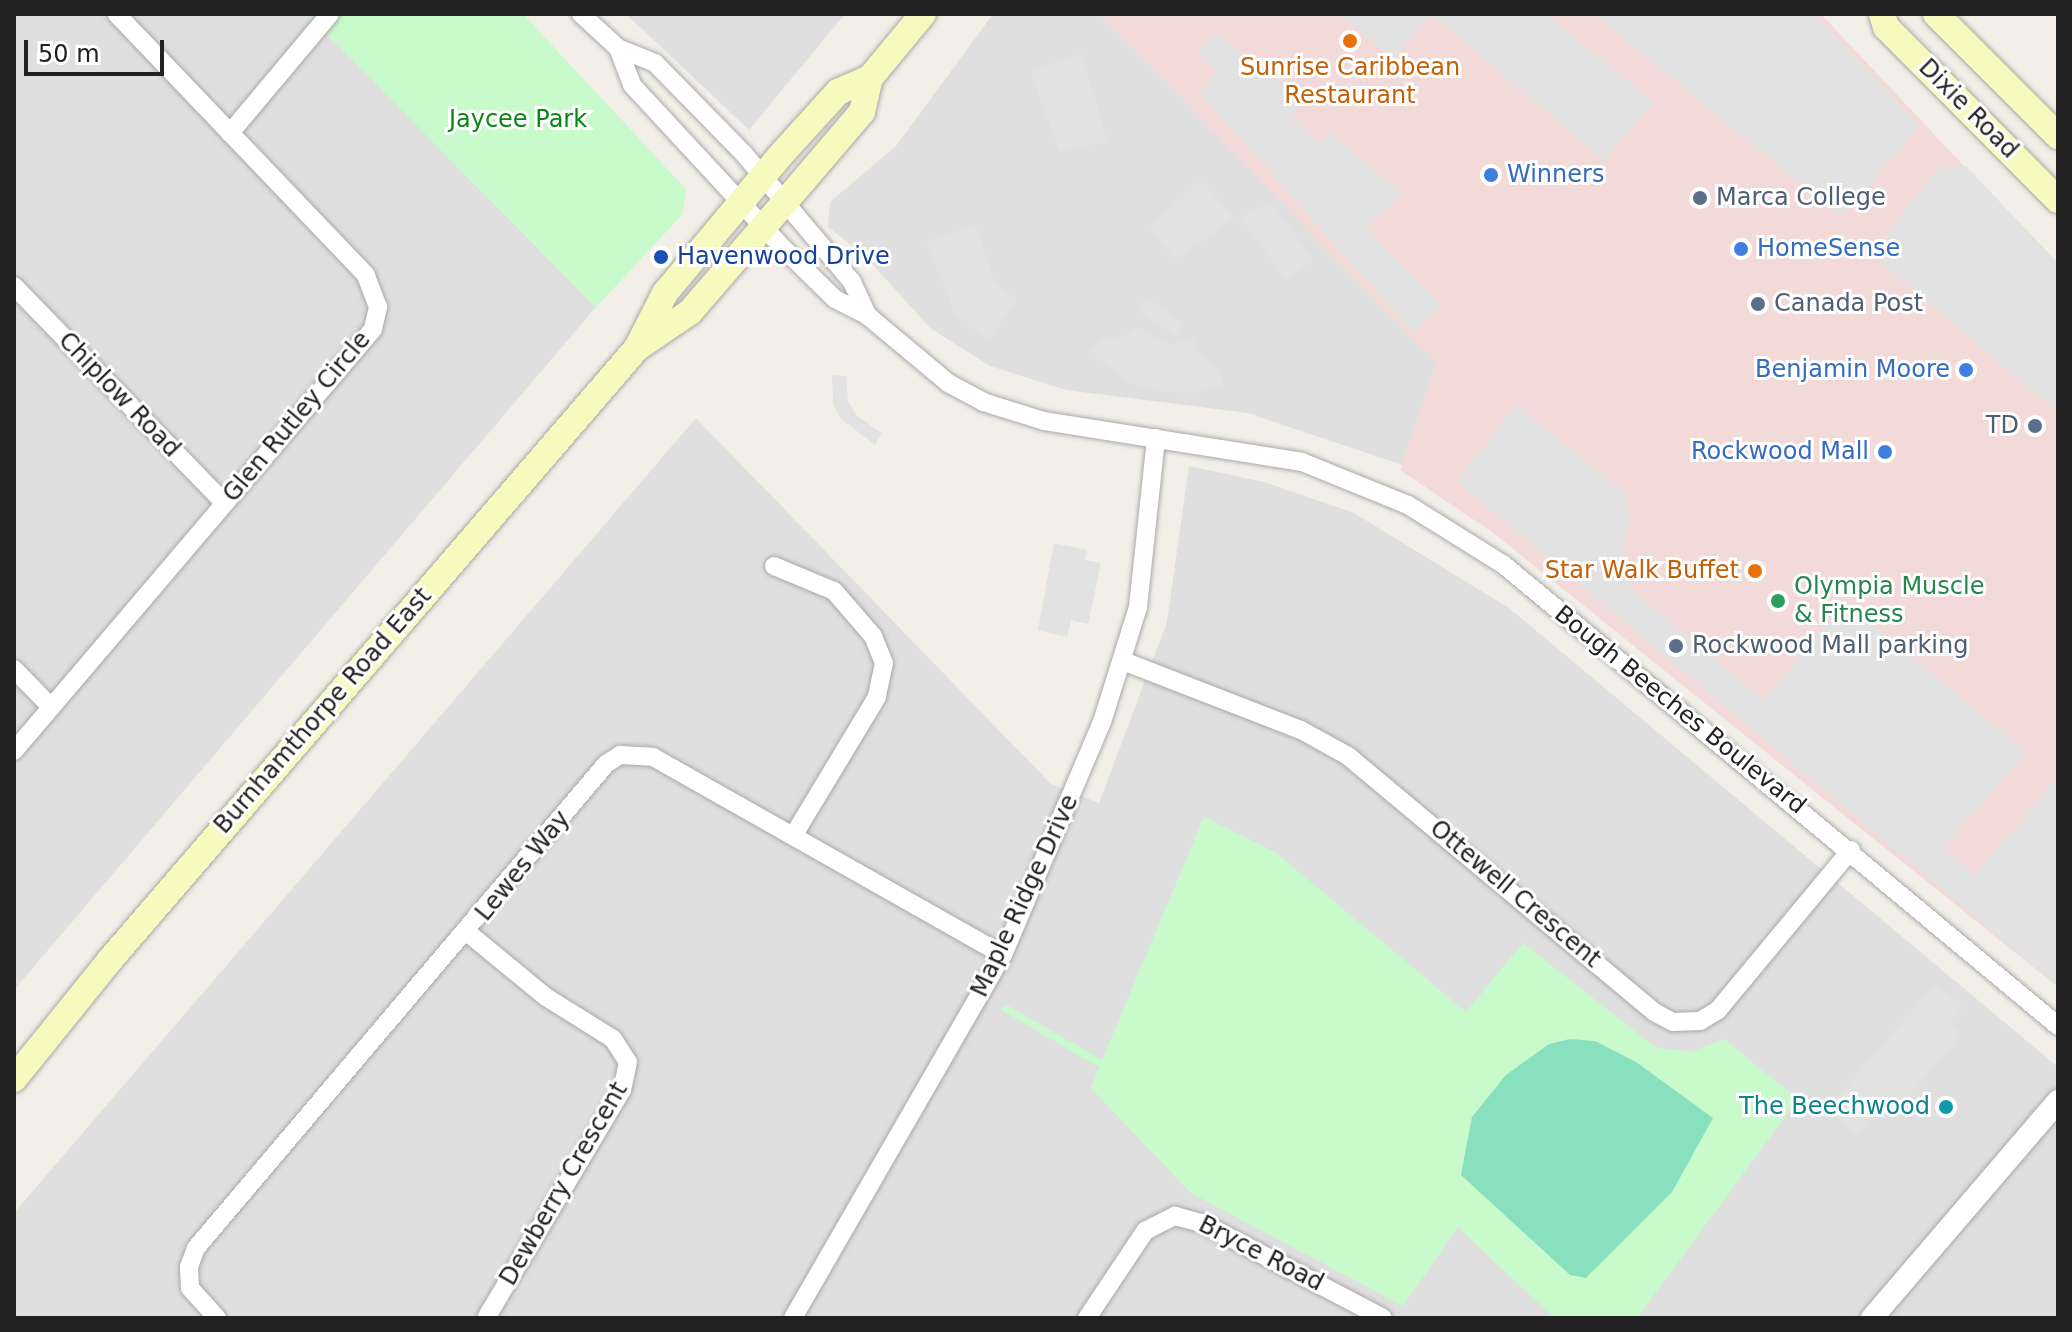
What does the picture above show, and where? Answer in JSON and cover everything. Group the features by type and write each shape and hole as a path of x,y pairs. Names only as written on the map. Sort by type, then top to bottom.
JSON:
{"main road":[{"name":"Burnhamthorpe Road East","path":"637,348 690,312 862,112 870,78 923,14"},
{"name":"Dixie Road","path":"1882,14 1886,27 2058,200"},
{"name":"Dixie Road","path":"1936,14 2058,136"},
{"name":"Burnhamthorpe Road East","path":"14,1079 110,960 637,348 665,293 762,178 838,92 870,78"}],"street":[{"name":"Glen Rutley Circle","path":"14,751 373,329 378,307 366,275 117,14"},
{"path":"230,133 330,14"},
{"path":"581,14 618,48 655,63 762,178"},
{"path":"618,48 632,85 742,202"},
{"name":"Bough Beeches Boulevard","path":"762,178 852,282 868,316"},
{"name":"Bough Beeches Boulevard","path":"742,202 835,299 868,316 936,374 983,402 1044,421 1302,462 1379,490 1446,527 1504,565 1851,850 2058,1026"},
{"name":"Chiplow Road","path":"14,286 224,503"},
{"name":"Maple Ridge Drive","path":"793,1318 1003,955 1123,661 1151,522 1156,438"},
{"path":"774,566 834,591 873,636 884,663 877,697 793,836"},
{"name":"Ottewell Crescent","path":"1123,661 1301,730 1348,756 1654,1012 1673,1022 1700,1021 1718,1010 1851,850"},
{"path":"14,669 51,707"},
{"name":"Lewes Way","path":"217,1318 190,1288 189,1267 196,1248 468,933 606,764 628,752 653,757 1003,955"},
{"name":"Dewberry Crescent","path":"468,933 546,997 613,1039 628,1062 622,1090 486,1318"},
{"path":"1872,1318 2058,1101"},
{"name":"Bryce Road","path":"1087,1318 1145,1231 1175,1216 1195,1219 1370,1315"}],"shaded area":[{"path":"14,14 307,14 596,307 14,990"},
{"path":"626,14 845,14 749,130"},
{"path":"993,14 1100,14 1437,363 1402,465 1248,413 1066,390 990,366 930,328 865,256 828,227 830,202 896,146"},
{"name":"Rockwood Mall","path":"1100,14 1821,14 2058,266 2058,987 1492,532 1400,470 1436,363"},
{"path":"1339,14 1546,14 1653,102 1605,161 1432,15 1392,58"},
{"path":"1594,14 1815,14 1919,126 1849,210 1836,213"},
{"path":"1219,33 1303,103 1291,118 1320,143 1329,132 1403,194 1365,227 1442,306 1413,332 1199,92 1217,73 1196,51"},
{"path":"1081,54 1108,142 1059,151 1031,72"},
{"path":"1966,166 2058,263 2058,413 1872,254 1937,169"},
{"path":"1201,180 1234,218 1175,259 1149,228"},
{"path":"1270,202 1313,260 1286,280 1241,217"},
{"path":"975,225 996,284 1017,300 988,340 955,313 926,242"},
{"path":"1146,298 1184,324 1176,336 1138,310"},
{"path":"1137,327 1169,345 1194,339 1196,352 1220,370 1223,385 1192,393 1156,391 1127,381 1090,351 1101,340 1127,335"},
{"path":"832,375 846,376 848,401 857,416 882,433 875,445 840,418 833,404"},
{"path":"1516,405 1625,493 1630,518 1623,545 1626,579 1637,594 1763,699 1846,602 2026,752 1943,848 1975,875 2058,777 2058,987 1457,481"},
{"path":"696,418 1051,784 1099,803 1167,622 1189,466 1264,482 1354,513 1509,608 2058,1067 2058,1318 14,1318 14,1213"},
{"path":"1054,543 1087,550 1085,560 1101,563 1088,624 1071,620 1067,637 1038,630"},
{"path":"1936,984 1963,1007 1949,1024 1961,1035 1887,1120 1876,1111 1857,1134 1828,1108"}],"green space":[{"name":"Jaycee Park","path":"307,14 523,14 686,189 683,214 596,307"},
{"path":"1204,817 1275,852 1466,1012 1523,943 1655,1047 1691,1052 1724,1039 1798,1099 1637,1318 1554,1318 1458,1227 1403,1306 1191,1193 1091,1088 1099,1067 1001,1010 1005,1004 1102,1060"},
{"path":"1570,1039 1595,1041 1636,1062 1713,1118 1672,1192 1586,1278 1570,1275 1461,1175 1472,1117 1506,1075 1549,1044"}],"place":[{"name":"Sunrise Caribbean Restaurant","path":"1350,41"},
{"name":"Winners","path":"1491,175"},
{"name":"Marca College","path":"1700,198"},
{"name":"HomeSense","path":"1741,249"},
{"name":"Havenwood Drive","path":"661,257"},
{"name":"Canada Post","path":"1758,304"},
{"name":"Benjamin Moore","path":"1966,370"},
{"name":"TD","path":"2035,426"},
{"name":"Rockwood Mall","path":"1885,452"},
{"name":"Star Walk Buffet","path":"1755,571"},
{"name":"Olympia Muscle & Fitness","path":"1778,601"},
{"name":"Rockwood Mall parking","path":"1676,646"},
{"name":"The Beechwood","path":"1946,1107"}]}
